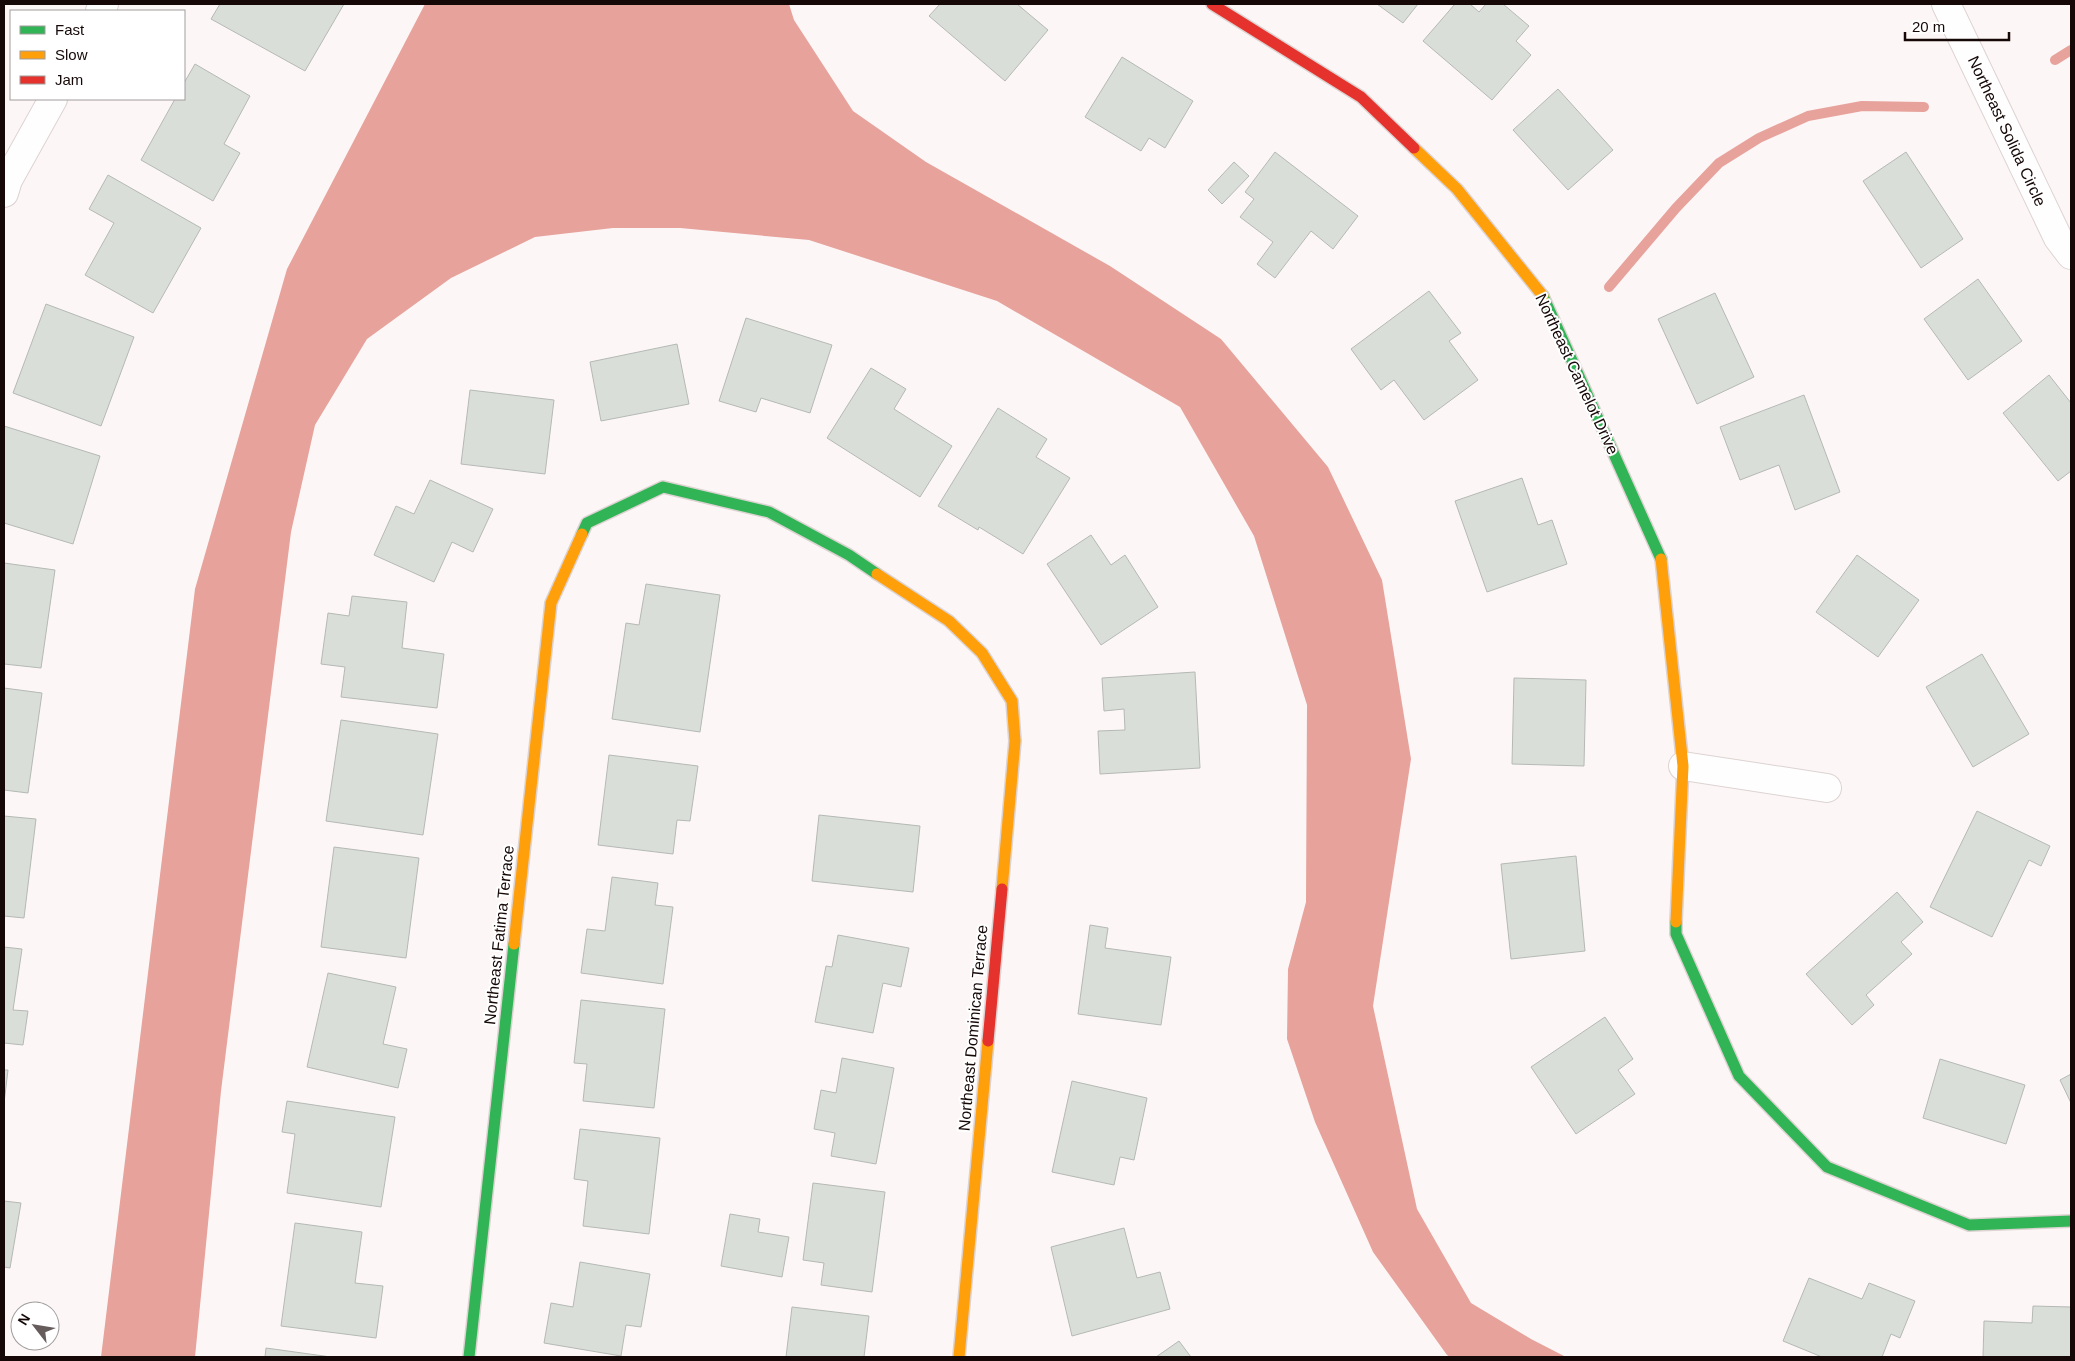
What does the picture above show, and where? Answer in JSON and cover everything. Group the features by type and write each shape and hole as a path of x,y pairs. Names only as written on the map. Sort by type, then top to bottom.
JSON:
{"street":[{"name":"Northeast Camelot Drive","path":"1212,4 1360,97 1457,188 1542,294 1661,560 1683,766 1676,934 1738,1076 1827,1167 1969,1225 2071,1221"},
{"name":"Northeast Solida Circle","path":"1946,4 2058,238 2071,255"},
{"path":"5,185 52,100"},
{"name":"Northeast Dominican Terrace","path":"586,523 663,487 769,512 849,555 949,621 982,653 1012,701 1015,742 959,1357"},
{"name":"Northeast Fatima Terrace","path":"469,1357 552,603 586,523"},
{"path":"1683,766 1827,788"}],"shaded area":[{"path":"425,4 789,4 794,20 853,111 926,162 1110,266 1221,339 1328,467 1382,580 1411,759 1373,1006 1417,1209 1471,1303 1531,1339 1566,1357 1450,1357 1447,1355 1373,1252 1315,1122 1287,1039 1288,969 1306,902 1307,705 1254,536 1180,407 997,301 809,240 680,228 613,228 535,237 451,278 367,339 315,425 291,532 221,1091 195,1357 101,1357 195,589 287,269"}],"building":[{"path":"220,4 344,4 305,71 211,19"},
{"path":"940,4 1017,4 1048,30 1005,81 929,16"},
{"path":"1377,4 1418,4 1403,23"},
{"path":"1455,4 1470,4 1479,12 1486,4 1503,4 1529,26 1516,41 1531,55 1492,100 1423,41"},
{"path":"1122,57 1193,101 1165,148 1149,138 1141,151 1085,117"},
{"path":"195,64 250,96 224,144 240,153 213,201 141,160 174,100 185,100 185,81"},
{"path":"1558,89 1613,150 1568,190 1513,130"},
{"path":"1275,152 1358,216 1333,249 1311,231 1275,278 1257,264 1273,242 1240,217 1254,199 1245,192"},
{"path":"1906,152 1963,239 1921,268 1863,181"},
{"path":"1234,162 1249,176 1222,204 1208,190"},
{"path":"108,175 201,228 153,313 85,275 114,223 89,209"},
{"path":"1978,279 2022,341 1968,380 1924,319"},
{"path":"1429,291 1461,333 1449,341 1478,380 1424,420 1394,380 1381,390 1351,349"},
{"path":"1715,293 1754,377 1697,404 1658,319"},
{"path":"46,304 134,337 101,426 13,393"},
{"path":"746,318 832,345 810,413 761,398 756,412 719,401"},
{"path":"677,344 689,404 601,421 590,362"},
{"path":"871,368 906,389 894,409 952,446 920,497 827,438"},
{"path":"2049,375 2071,403 2071,471 2058,481 2003,413"},
{"path":"470,390 554,400 545,474 461,464"},
{"path":"1804,395 1840,492 1795,510 1779,465 1740,480 1720,427"},
{"path":"998,408 1047,439 1036,457 1070,478 1023,554 979,527 978,530 938,506"},
{"path":"4,426 100,456 73,544 4,523"},
{"path":"1522,478 1538,525 1552,520 1567,564 1487,592 1455,501"},
{"path":"430,480 493,509 473,552 452,542 434,582 374,555 396,506 414,514"},
{"path":"1091,535 1111,565 1125,555 1158,607 1101,645 1047,564"},
{"path":"1857,555 1919,600 1878,657 1816,612"},
{"path":"4,563 55,570 41,668 4,664"},
{"path":"646,584 720,595 700,732 612,719 626,623 639,625"},
{"path":"352,596 407,602 402,648 444,654 437,708 341,697 345,667 321,664 328,613 349,616"},
{"path":"1982,654 2029,734 1973,767 1926,687"},
{"path":"1195,672 1200,768 1100,774 1098,731 1125,730 1124,709 1104,711 1102,678"},
{"path":"1514,678 1586,680 1584,766 1512,764"},
{"path":"4,688 42,693 28,793 4,790"},
{"path":"341,720 438,734 423,835 326,821"},
{"path":"609,755 698,766 690,821 677,820 673,854 598,845"},
{"path":"1977,811 2050,846 2041,866 2029,860 1992,937 1930,907"},
{"path":"819,815 920,826 913,892 812,881"},
{"path":"4,816 36,819 24,918 4,916"},
{"path":"334,847 419,858 406,958 321,947"},
{"path":"1576,856 1585,951 1511,959 1501,864"},
{"path":"612,877 658,883 655,905 673,907 663,984 581,973 587,929 605,931"},
{"path":"1897,892 1923,922 1901,942 1912,954 1866,995 1874,1005 1852,1025 1806,974"},
{"path":"1090,925 1108,928 1105,948 1171,957 1161,1025 1078,1014"},
{"path":"838,935 909,948 901,987 883,983 873,1033 815,1022 826,966 832,967"},
{"path":"4,947 22,949 13,1010 28,1011 23,1045 4,1043"},
{"path":"328,973 396,987 383,1044 407,1049 398,1088 307,1067"},
{"path":"581,1000 665,1009 654,1108 583,1101 587,1064 574,1063"},
{"path":"1605,1017 1633,1059 1618,1070 1635,1094 1576,1134 1531,1067"},
{"path":"842,1058 894,1068 876,1164 831,1156 835,1133 814,1129 821,1090 836,1093"},
{"path":"1940,1059 2025,1085 2006,1144 1923,1118"},
{"path":"4,1070 8,1070 4,1103"},
{"path":"2071,1074 2071,1103 2060,1080"},
{"path":"1072,1081 1147,1098 1134,1160 1120,1157 1114,1185 1052,1172"},
{"path":"287,1101 395,1117 381,1207 287,1193 295,1134 282,1132"},
{"path":"580,1129 660,1138 649,1234 583,1226 588,1181 574,1179"},
{"path":"813,1183 885,1192 872,1292 821,1285 824,1263 803,1260"},
{"path":"4,1201 21,1203 10,1268 4,1267"},
{"path":"730,1214 760,1219 758,1232 789,1237 782,1277 721,1266"},
{"path":"295,1223 362,1232 355,1283 383,1286 376,1338 281,1326"},
{"path":"1124,1228 1137,1278 1160,1272 1170,1309 1072,1336 1051,1247"},
{"path":"580,1262 650,1274 641,1327 626,1325 621,1356 544,1343 551,1303 573,1307"},
{"path":"1809,1278 1862,1299 1869,1283 1915,1301 1900,1338 1891,1334 1882,1357 1822,1357 1783,1341"},
{"path":"2033,1306 2071,1307 2071,1357 1983,1357 1984,1321 2032,1323"},
{"path":"792,1307 869,1316 864,1357 786,1357"},
{"path":"1179,1341 1191,1357 1156,1357"},
{"path":"266,1348 331,1357 265,1357"}],"waterway":[{"path":"2055,60 2071,50"},
{"path":"1609,287 1676,208 1719,163 1759,138 1808,116 1862,106 1924,107"}],"traffic: fast":[{"path":"1543,296 1661,559"},
{"path":"582,534 587,523 663,487 769,512 849,555 877,574"},
{"path":"1676,922 1676,934 1739,1076 1827,1167 1969,1225 2071,1221"},
{"path":"469,1357 514,944"}],"traffic: slow":[{"path":"1414,148 1457,189 1543,296"},
{"path":"514,944 551,603 582,534"},
{"path":"1661,559 1683,766 1676,922"},
{"path":"877,574 949,621 982,653 1012,701 1015,741 1002,889"},
{"path":"959,1357 988,1041"}],"traffic: jam":[{"path":"1212,4 1361,97 1414,148"},
{"path":"988,1041 1002,889"}]}
